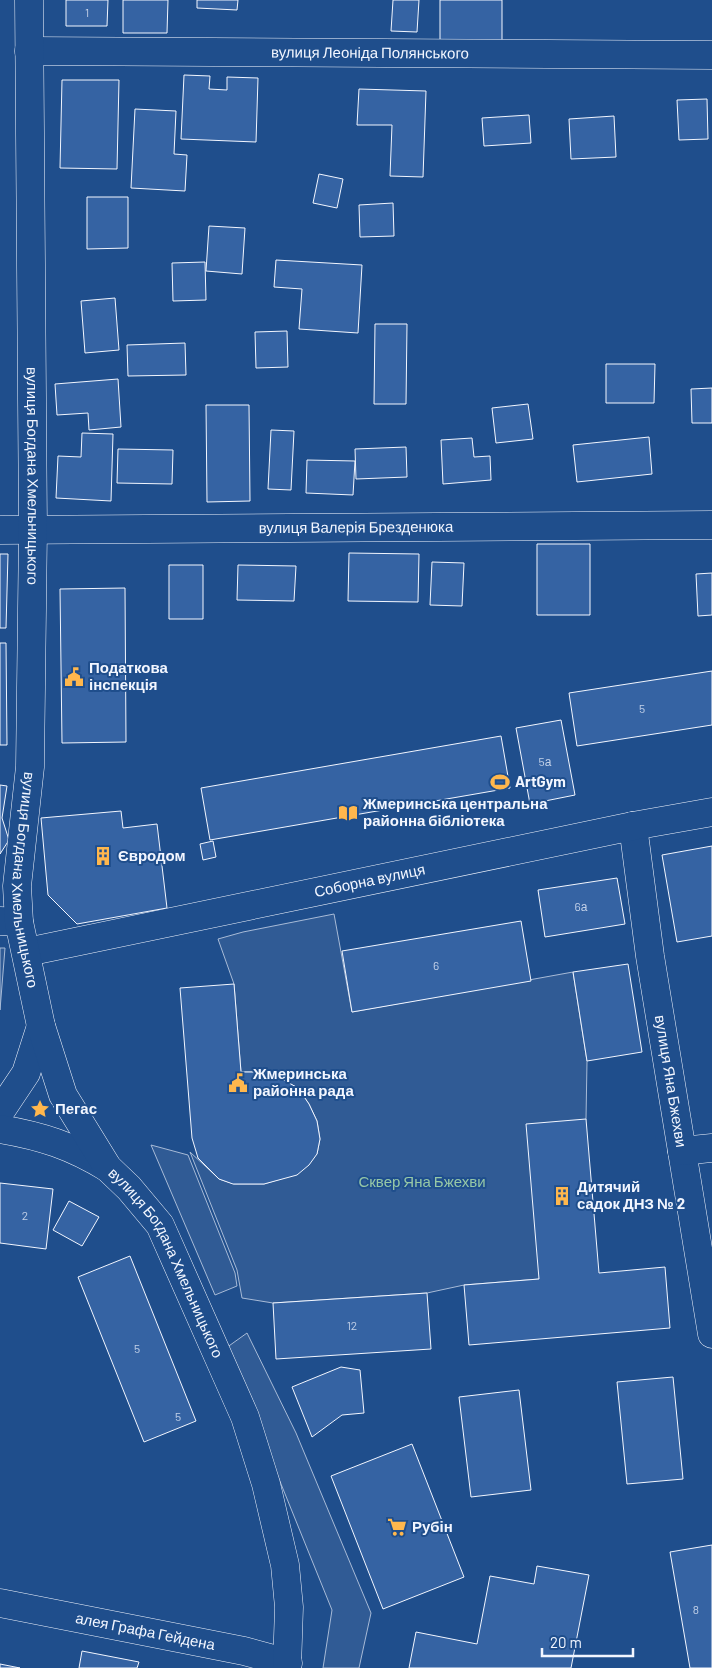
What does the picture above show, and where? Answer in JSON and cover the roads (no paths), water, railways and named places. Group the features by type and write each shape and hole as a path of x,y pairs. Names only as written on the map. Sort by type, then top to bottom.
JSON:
{"street":[{"name":"вулиця Богдана Хмельницького","path":"29,0 33,530 30,767 17,886 9,922 27,952 41,1026 63,1095 108,1168 129,1188 160,1224 245,1417 266,1484 285,1566 289,1607 287,1665"},
{"name":"вулиця Леоніда Полянського","path":"29,51 712,55"},
{"name":"вулиця Валерія Брезденюка","path":"0,530 712,525"},
{"name":"Соборна вулиця","path":"27,952 633,826 712,812"},
{"name":"вулиця Яна Бжехви","path":"633,826 650,956 712,1334"},
{"path":"0,1112 26,1074 41,1026"},
{"path":"0,1129 38,1136 80,1151 108,1168"},
{"path":"682,1151 712,1148"},
{"name":"алея Графа Гейдена","path":"0,1603 244,1651 287,1665"}],"place":[{"name":"Податкова інспекція","path":"74,677"},
{"name":"ArtGym","path":"500,782"},
{"name":"Жмеринська центральна районна бібліотека","path":"348,813"},
{"name":"Євродом","path":"103,856"},
{"name":"Жмеринська районна рада","path":"238,1083"},
{"name":"Пегас","path":"40,1109"},
{"name":"Дитячий садок ДНЗ № 2","path":"562,1196"},
{"name":"Рубін","path":"397,1527"}],"park label":[{"name":"Сквер Яна Бжехви","path":"422,1182"}]}
